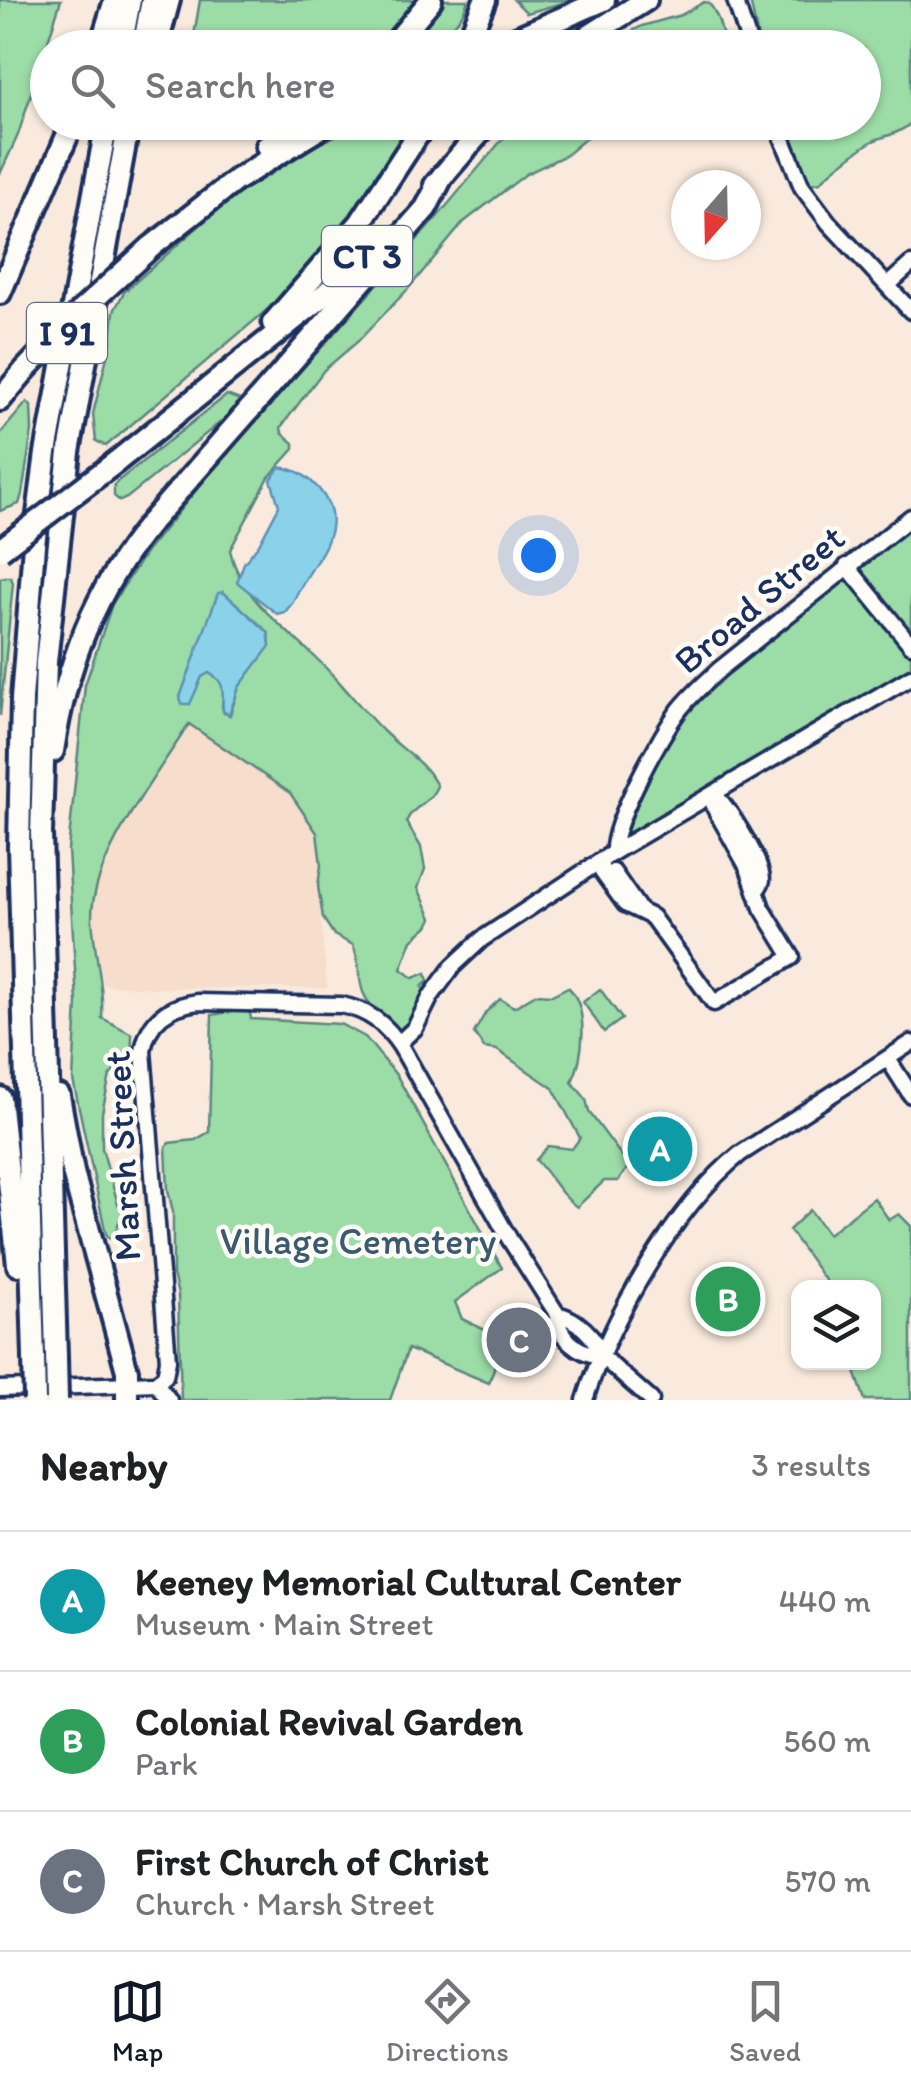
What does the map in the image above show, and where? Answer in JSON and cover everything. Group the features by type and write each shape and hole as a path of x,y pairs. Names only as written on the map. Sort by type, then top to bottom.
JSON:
{"highway":[{"path":"106,30 115,0"},
{"path":"124,30 130,0"},
{"path":"147,30 152,0"},
{"path":"161,30 169,0"},
{"path":"407,30 432,0"},
{"path":"472,30 485,0"},
{"path":"534,30 604,0"},
{"path":"598,30 646,0"},
{"path":"3,285 65,140"},
{"name":"I 91","path":"35,1400 19,809 24,649 44,467 103,140"},
{"name":"I 91","path":"57,1400 42,801 47,646 60,514 76,410 126,140"},
{"path":"182,222 274,140"},
{"path":"3,397 92,299 151,248 256,167 300,140"},
{"path":"228,373 346,240 415,140"},
{"name":"CT 3","path":"0,550 228,373 359,263 474,140"},
{"path":"42,801 70,669 92,614 117,567 151,522 426,208 443,175"},
{"path":"47,1052 57,1076 73,1172 128,1393"},
{"path":"0,1098 20,1284 33,1326"}],"street":[{"path":"735,0 745,30"},
{"path":"783,140 802,187 829,223 911,311"},
{"path":"888,285 911,264"},
{"name":"Broad Street","path":"614,852 614,837 622,818 680,710 720,669 911,517"},
{"path":"847,566 911,645"},
{"path":"399,1043 413,1032 438,986 466,952 614,852 911,677"},
{"path":"600,861 602,872 625,904 638,908 658,924 714,1003 792,956 762,908 758,888 714,807 713,794"},
{"name":"Marsh Street","path":"156,1382 167,1373 168,1360 142,1070 144,1043 152,1024 173,1008 191,1003 333,1004 370,1014 399,1043 517,1253 558,1314 592,1337 601,1356 650,1400"},
{"path":"414,1070 419,1021"},
{"path":"585,1400 601,1356 657,1255 716,1175 740,1154 911,1043"},
{"path":"888,1058 911,1094"},
{"path":"0,1389 128,1393 156,1382 169,1400"}],"shaded area":[{"path":"190,724 287,789 314,829 321,865 318,887 327,988 103,985 92,922 97,883 111,847"}],"green space":[{"path":"0,0 61,0 51,30 30,30 30,97 0,174"},
{"path":"200,0 416,0 390,30 195,30"},
{"path":"444,0 468,0 461,16 448,30 422,30"},
{"path":"514,0 573,0 527,13"},
{"path":"750,0 911,0 911,123 881,138 881,30 756,30"},
{"path":"709,3 721,30 634,30 642,26"},
{"path":"327,140 405,140 358,209 275,303 106,446 96,441 93,414 114,311 124,292 270,168"},
{"path":"502,140 584,140 566,155 526,174 464,222 409,288 324,370 281,427 282,433 294,443 294,449 269,477 230,550 245,585 269,615 326,668 383,731 420,763 437,786 406,822 421,847 425,869 418,888 432,918 412,940 401,969 413,978 426,973 428,981 422,987 410,1026 405,1031 395,1031 373,1008 361,987 353,945 334,935 323,918 317,833 290,793 189,724 128,818 102,870 95,895 92,918 102,1018 132,1034 131,1062 110,1075 102,1113 102,1148 123,1211 114,1236 109,1238 73,1080 77,1003 68,850 85,685 112,604 146,552 210,473","holes":["223,592 268,632 270,645 239,687 230,715 224,713 224,690 220,680 209,673 198,647"]},
{"path":"788,140 876,140 821,182 811,184"},
{"path":"227,395 240,400 228,416 127,498 120,501 114,496 118,481"},
{"path":"27,402 31,406 32,431 22,494 19,504 0,511 0,434"},
{"path":"911,523 911,669 628,834 626,824 650,770 677,722 701,692"},
{"path":"11,577 13,583 0,716 0,578"},
{"path":"568,987 582,1020 579,1060 572,1082 629,1166 618,1181 604,1181 577,1207 536,1160 548,1146 572,1149 580,1138 553,1088 497,1050 484,1048 474,1033 486,1012 500,999 514,1007 536,994 552,995"},
{"path":"600,989 622,1019 604,1032 583,1002"},
{"name":"Village Cemetery","path":"240,1010 250,1013 251,1019 340,1024 365,1037 397,1076 502,1268 455,1302 462,1319 504,1339 489,1383 408,1349 390,1400 181,1400 178,1295 173,1274 173,1212 166,1147 209,1132 212,1015"},
{"path":"874,1198 889,1220 899,1214 911,1226 911,1400 865,1400 854,1370 881,1370 881,1280 825,1280 789,1230 810,1210 828,1234"},
{"path":"709,1274 719,1280 722,1275 745,1289 733,1309 699,1289"}],"water":[{"path":"279,467 296,471 315,484 332,518 318,559 293,602 285,612 277,614 237,582 244,563 279,506 271,480"},
{"path":"223,592 268,632 270,646 239,687 229,715 223,711 221,685 209,673 202,677 190,704 182,704 180,697 218,593"}],"place":[{"name":"Keeney Memorial Cultural Center","path":"660,1149"},
{"name":"Colonial Revival Garden","path":"728,1299"},
{"name":"First Church of Christ","path":"519,1340"}]}
